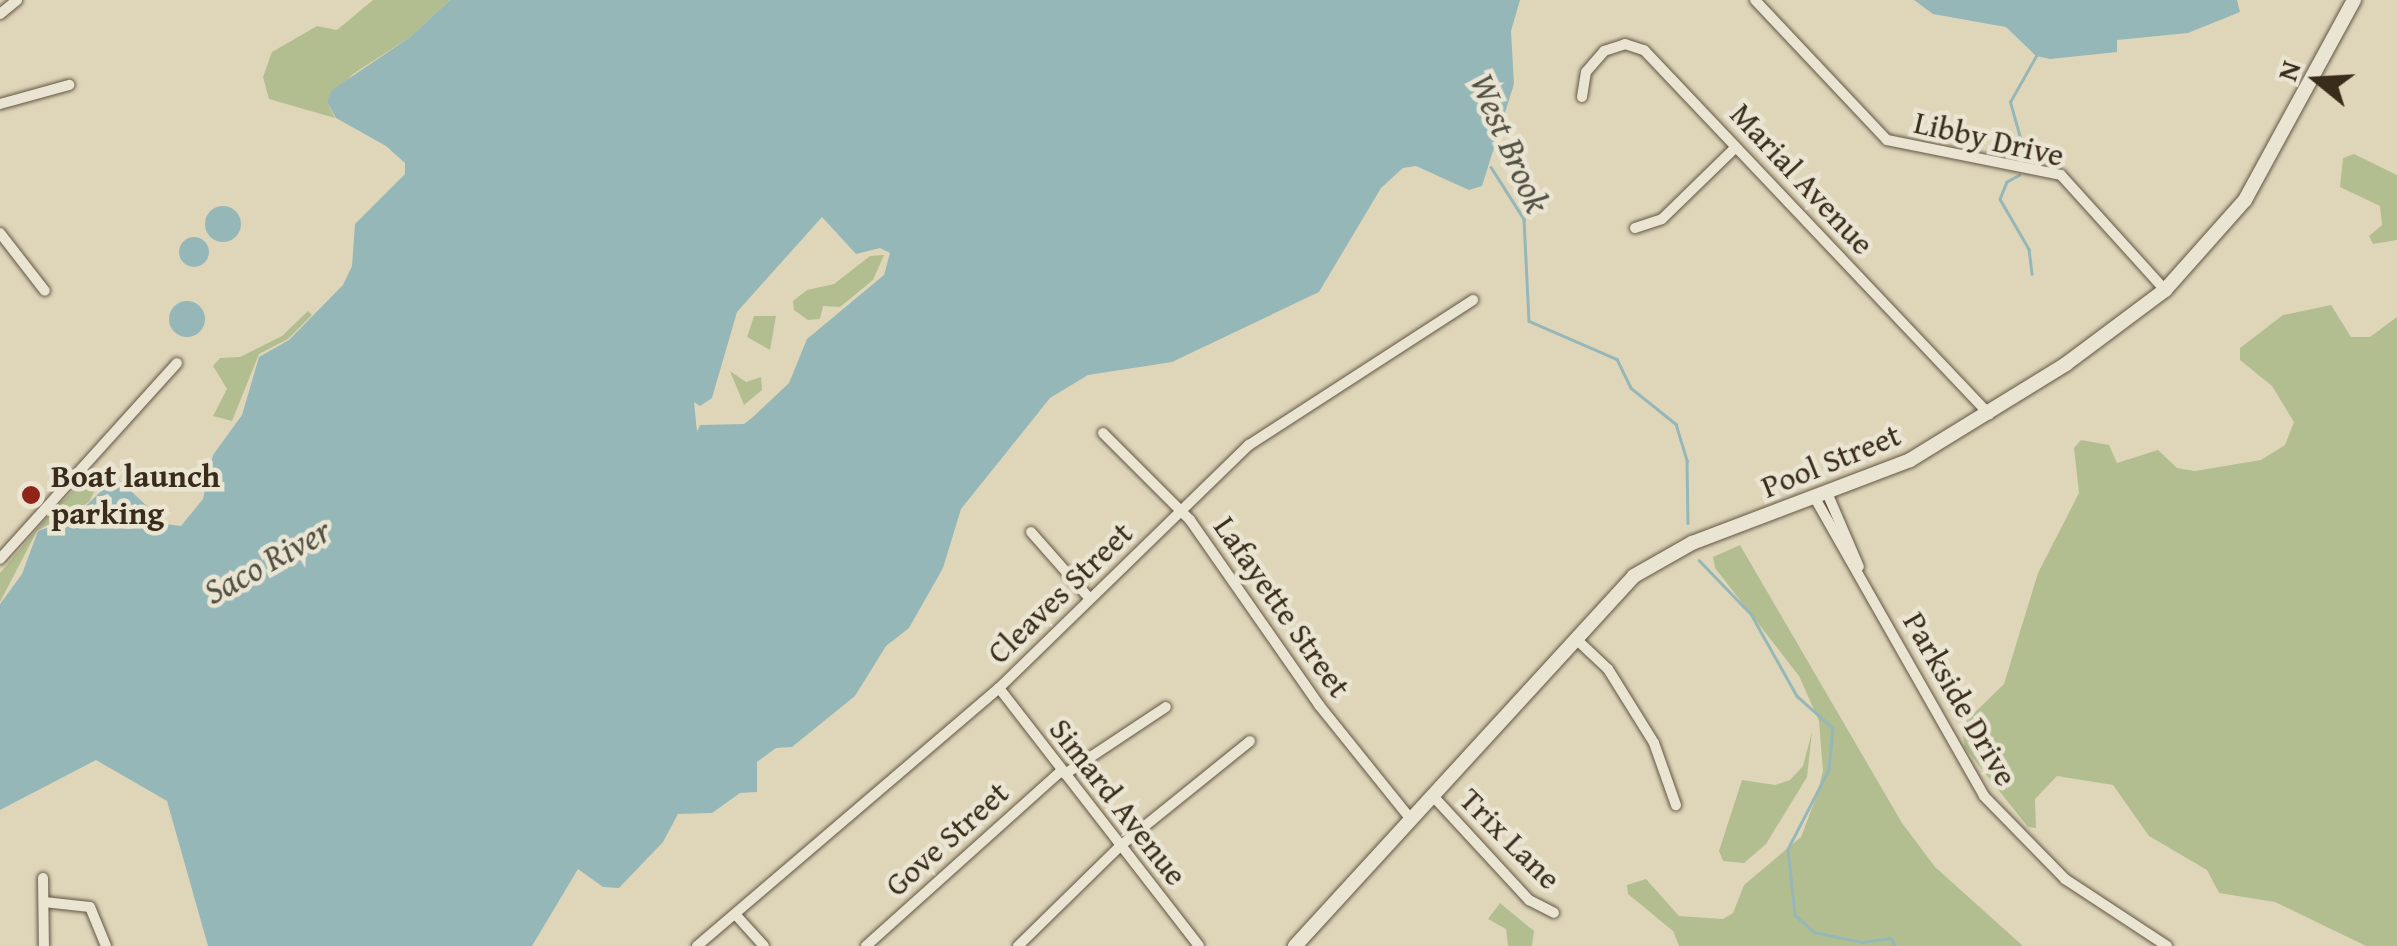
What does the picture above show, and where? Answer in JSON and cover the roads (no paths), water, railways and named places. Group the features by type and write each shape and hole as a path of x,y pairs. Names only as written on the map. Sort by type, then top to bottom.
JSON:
{"main road":[{"name":"Pool Street","path":"1295,946 1605,602 1655,562 1910,460 1989,414 2166,290 2244,200 2354,0"}],"street":[{"path":"0,14 17,0"},
{"name":"Libby Drive","path":"1755,0 1887,140 2062,175 2166,290"},
{"name":"Marial Avenue","path":"1582,97 1586,72 1598,56 1619,45 1637,46 1989,414"},
{"path":"0,104 69,84"},
{"path":"1635,228 1662,219 1736,146"},
{"path":"0,233 46,291"},
{"name":"Cleaves Street","path":"697,946 999,688 1266,432 1473,300"},
{"path":"0,559 177,363"},
{"name":"Lafayette Street","path":"1103,434 1180,512 1318,705 1410,818"},
{"name":"Parkside Drive","path":"1822,498 1950,745 2010,828 2087,896 2167,946"},
{"path":"1030,532 1090,599"},
{"path":"1575,638 1608,669 1654,743 1676,805"},
{"name":"Simard Avenue","path":"999,688 1199,946"},
{"name":"Gove Street","path":"866,946 1064,772 1166,707"},
{"path":"1020,945 1120,846 1250,741"},
{"name":"Trix Lane","path":"1433,796 1523,894 1554,912"},
{"path":"44,878 44,946"},
{"path":"44,902 90,907 106,946"},
{"path":"735,914 764,946"}],"water":[{"name":"Saco River","path":"450,0 1520,0 1511,31 1514,84 1482,186 1469,190 1416,166 1403,168 1381,188 1319,292 1172,362 1088,375 1050,398 961,509 943,568 909,628 886,646 855,696 792,747 776,748 757,762 757,792 740,793 712,813 678,814 663,842 619,888 603,887 578,869 532,946 208,946 167,801 96,760 0,810 0,604 22,574 38,531 72,519 116,477 166,524 181,526 203,499 213,455 242,415 259,357 289,340 343,285 352,266 355,224 405,174 405,163 386,146 336,118 327,102 332,90 410,37","holes":["822,217 856,254 880,248 890,253 884,275 807,339 789,383 744,424 700,425 697,432 694,402 700,406 712,398 737,312"]},
{"path":"1914,0 2237,0 2240,12 2188,33 2117,40 2117,52 2050,59 2036,56 2006,27 1933,14"},
{"path":"223,206 236,211 241,224 236,237 223,242 210,237 205,224 210,211"},
{"path":"194,237 205,241 209,252 205,263 194,267 183,263 179,252 183,241"},
{"path":"187,301 200,306 205,319 200,332 187,337 174,332 169,319 174,306"}],"waterway":[{"path":"2026,159 2010,102 2036,56"},
{"name":"West Brook","path":"1491,167 1524,219 1529,321 1617,359 1631,388 1676,424 1687,461 1688,523"},
{"path":"2020,175 2007,182 2000,199 2029,249 2032,274"},
{"name":"West Brook","path":"1699,560 1751,614 1797,696 1833,728 1829,770 1788,849 1795,915 1814,932 1862,942 1891,938 1895,946"}],"place":[{"name":"Boat launch parking","path":"31,495"}]}
